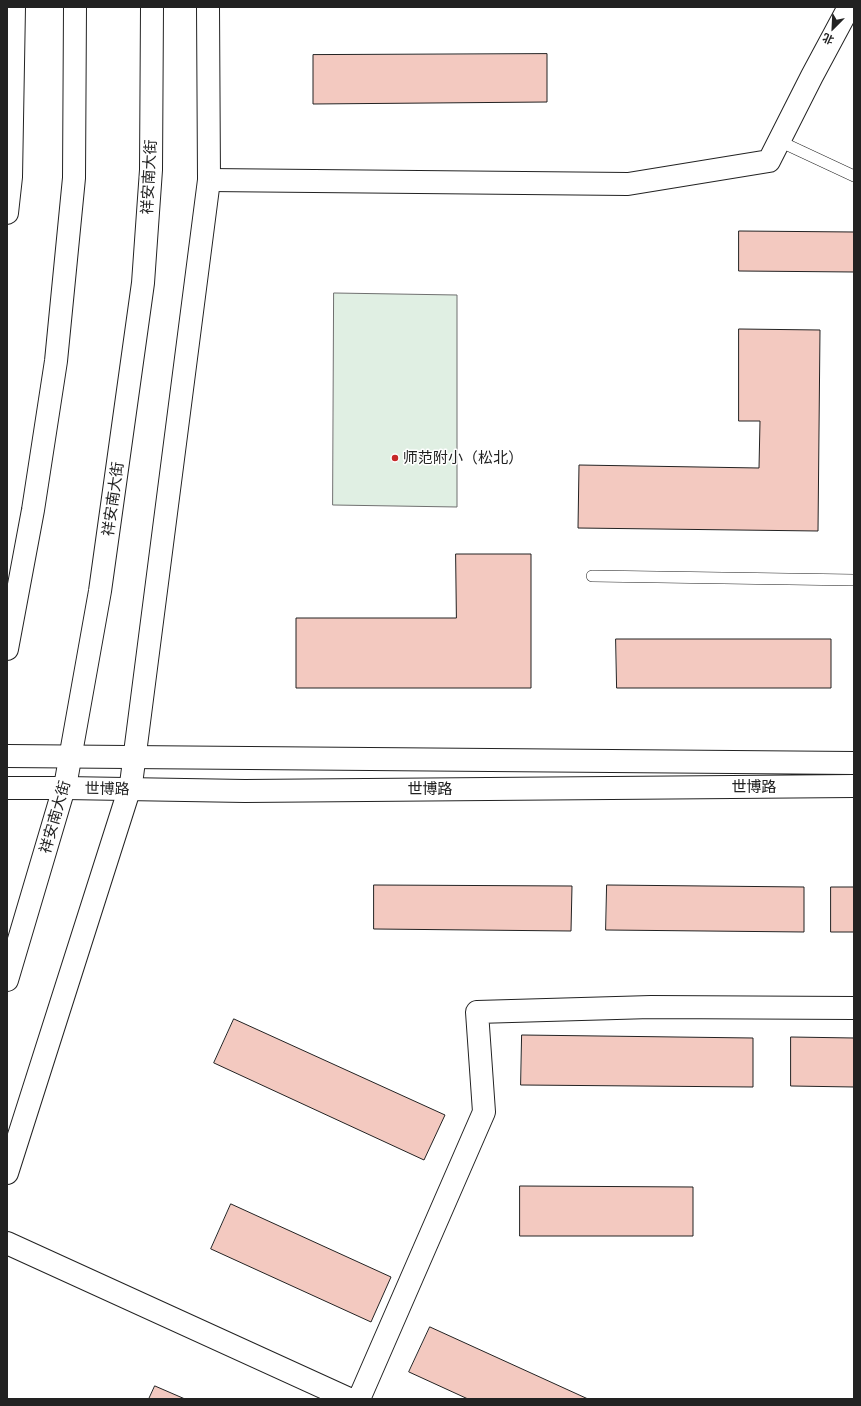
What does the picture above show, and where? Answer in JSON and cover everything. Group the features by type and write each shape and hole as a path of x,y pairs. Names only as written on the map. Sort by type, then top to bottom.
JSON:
{"main road":[{"path":"7,213 11,177 14,7"},
{"path":"7,648 33,510 56,361 74,178 75,7"},
{"name":"祥安南大街","path":"7,980 65,788 100,592 143,283 151,170 152,7"},
{"path":"7,1173 129,789 209,180 208,7"},
{"path":"209,180 628,184 769,161 849,7"},
{"name":"世博路","path":"7,756 854,763"},
{"name":"世博路","path":"7,788 252,791 854,786"},
{"path":"359,1399 484,1112 477,1012 651,1007 854,1008"},
{"path":"7,1242 349,1399"}],"lane":[{"path":"779,141 854,176"},
{"path":"592,576 854,580"}],"green space":[{"path":"334,293 457,295 457,507 333,505"}],"building":[{"path":"547,54 547,102 313,104 313,55"},
{"path":"739,231 854,232 854,272 739,271"},
{"path":"739,329 820,330 818,531 578,528 579,465 759,468 760,421 739,421"},
{"path":"456,554 531,554 531,688 296,688 296,618 456,618"},
{"path":"616,639 831,639 831,688 617,688"},
{"path":"374,885 572,886 571,931 374,929"},
{"path":"607,885 804,887 804,932 606,930"},
{"path":"831,887 854,887 854,932 831,932"},
{"path":"234,1019 445,1115 424,1160 214,1063"},
{"path":"522,1035 753,1038 753,1087 521,1085"},
{"path":"791,1037 854,1038 854,1087 791,1086"},
{"path":"520,1186 693,1187 693,1236 520,1236"},
{"path":"231,1204 391,1277 371,1322 211,1249"},
{"path":"430,1327 588,1399 468,1399 409,1372"},
{"path":"155,1386 185,1399 149,1399"}],"place":[{"name":"师范附小（松北）","path":"395,458"}]}
